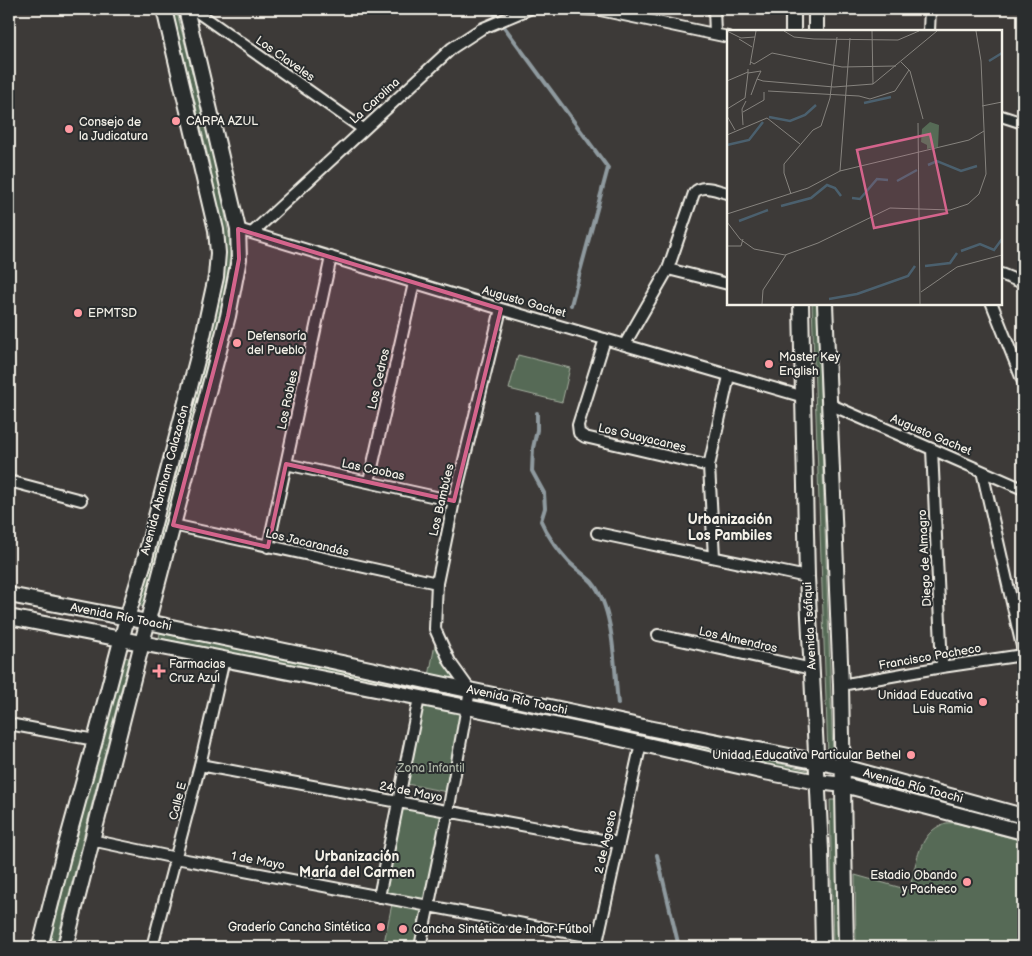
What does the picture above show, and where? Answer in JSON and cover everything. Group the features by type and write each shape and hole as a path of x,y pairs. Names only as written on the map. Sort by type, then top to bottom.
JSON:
{"main road":[{"name":"Avenida Abraham Calazacón","path":"40,947 121,639 144,562 201,345 216,277 218,253 212,208 164,9"},
{"name":"Avenida Abraham Calazacón","path":"65,947 91,840 228,316 239,259 238,229 186,9"},
{"path":"793,9 793,30"},
{"path":"816,9 816,30"},
{"name":"Avenida Tsáfiqui","path":"801,305 807,577 818,782 823,947"},
{"path":"825,305 844,767 846,947"},
{"name":"Avenida Río Toachi","path":"9,595 148,622 844,767 1023,816"},
{"name":"Avenida Río Toachi","path":"9,616 467,707 818,782 844,785 1023,832"}],"street":[{"name":"Los Claveles","path":"193,9 363,129"},
{"name":"La Carolina","path":"252,233 452,48 481,29 528,9"},
{"path":"580,9 600,10 727,37"},
{"path":"714,9 715,33"},
{"path":"929,30 930,9"},
{"path":"1002,116 1023,123"},
{"path":"625,344 668,269 694,193 702,187 727,193"},
{"name":"Augusto Gachet","path":"238,229 501,309 804,397"},
{"name":"Los Robles","path":"268,547 331,257"},
{"path":"668,269 727,284"},
{"path":"1002,274 1023,283"},
{"name":"Los Cedros","path":"369,481 414,283"},
{"path":"992,305 1023,382"},
{"name":"Los Bambúes","path":"470,690 450,662 435,629 437,584 454,501 501,309"},
{"name":"Los Guayacanes","path":"605,339 578,425 579,434 709,466"},
{"path":"714,557 709,466 729,376"},
{"name":"Augusto Gachet","path":"829,404 1023,488"},
{"name":"Diego de Almagro","path":"932,449 942,667"},
{"name":"Las Caobas","path":"286,464 454,501"},
{"path":"982,471 1023,651"},
{"path":"9,481 81,500"},
{"name":"Los Jacarandás","path":"173,525 437,584"},
{"path":"597,533 807,577"},
{"name":"Los Almendros","path":"658,635 812,669"},
{"name":"Francisco Pacheco","path":"841,685 1023,655"},
{"name":"Calle E","path":"152,947 200,765 224,659"},
{"path":"420,947 448,812 470,690"},
{"path":"378,897 419,698"},
{"path":"9,724 95,740"},
{"name":"2 de Agosto","path":"597,943 641,743"},
{"name":"24 de Mayo","path":"200,765 618,843"},
{"name":"1 de Mayo","path":"91,840 428,906 597,943"}],"highlighted area":[{"path":"238,229 501,309 454,501 286,464 268,547 173,525 228,316 239,259"}],"green space":[{"path":"172,9 176,9 214,157 229,235 230,253 228,273 213,346 145,607 140,606 182,438 225,253 224,237 209,160"},
{"path":"812,305 817,305 833,756 828,756"},
{"path":"518,355 570,368 562,402 509,389"},
{"path":"160,633 463,694 462,699 159,638"},
{"path":"436,639 460,683 429,676"},
{"path":"124,657 129,658 56,945 49,944"},
{"path":"474,696 808,770 807,775 473,701"},
{"name":"Zona Infantil","path":"423,705 462,712 447,792 407,784"},
{"path":"830,800 836,800 839,947 833,947"},
{"path":"401,807 444,815 426,901 384,892"},
{"name":"Estadio Obando y Pacheco","path":"956,823 1023,841 1023,947 856,947 855,875 909,890 919,853 927,837 933,830 943,824"},
{"name":"Cancha Sintética de Indor-Fútbol","path":"392,904 423,910 416,947 383,947"}],"waterway":[{"path":"491,9 608,168 571,305"},
{"path":"537,413 532,471 544,493 545,508 541,521 561,552 572,565 592,582 600,594 612,640 618,704"},
{"path":"657,855 679,947"}],"place":[{"name":"CARPA AZUL","path":"176,121"},
{"name":"Consejo de la Judicatura","path":"69,129"},
{"name":"EPMTSD","path":"78,313"},
{"name":"Defensoría del Pueblo","path":"237,343"},
{"name":"Master Key English","path":"769,364"},
{"name":"Farmacias Cruz Azul","path":"159,671"},
{"name":"Unidad Educativa Luis Ramia","path":"983,702"},
{"name":"Unidad Educativa Particular Bethel","path":"911,755"},
{"name":"Estadio Obando y Pacheco","path":"967,882"},
{"name":"Graderío Cancha Sintética","path":"381,927"},
{"name":"Cancha Sintética de Indor-Fútbol","path":"403,929"}],"district":[{"name":"Urbanización Los Pambiles","path":"730,528"},
{"name":"Urbanización María del Carmen","path":"357,864"}]}
